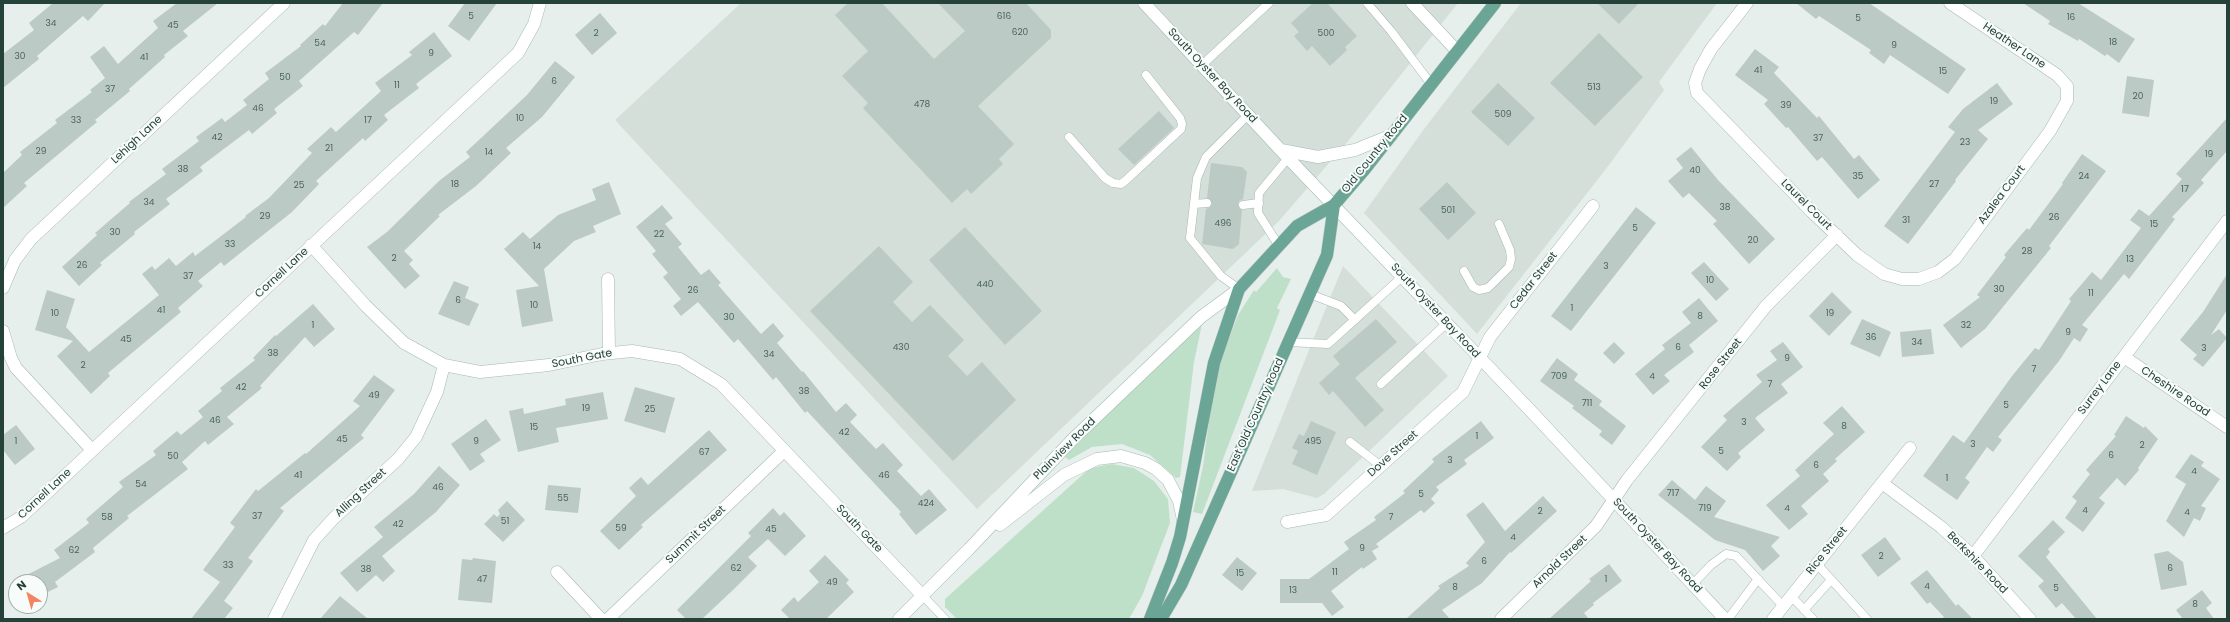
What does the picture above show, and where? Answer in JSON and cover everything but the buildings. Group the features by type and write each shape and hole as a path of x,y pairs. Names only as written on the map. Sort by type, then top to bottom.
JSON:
{"main road":[{"name":"Old Country Road","path":"1239,289 1297,226 1334,205 1392,135 1495,3"},
{"name":"East Old Country Road","path":"1161,619 1181,585 1327,255 1334,205"},
{"path":"1150,619 1172,562 1183,521 1214,363 1239,289"}],"street":[{"name":"Lehigh Lane","path":"3,288 15,260 31,239 284,3"},
{"name":"Cornell Lane","path":"3,528 21,517 518,53 534,24 540,3"},
{"name":"South Oyster Bay Road","path":"1144,3 1284,154 1403,276 1480,360 1727,619"},
{"path":"1412,3 1457,51"},
{"name":"Laurel Court","path":"1747,3 1711,49 1700,69 1695,83 1697,93 1707,105 1857,255 1884,274 1902,279 1919,279"},
{"name":"Heather Lane","path":"1950,3 2057,75 2067,86 2067,95"},
{"name":"Azalea Court","path":"1919,279 1938,272 1954,259 2050,131 2067,101 2067,95"},
{"path":"1284,154 1318,157 1355,150 1392,135"},
{"name":"Cedar Street","path":"1480,360 1490,337 1593,206"},
{"name":"Surrey Lane","path":"1973,556 2227,221"},
{"name":"Rose Street","path":"1614,500 1626,482 1766,306 1837,235"},
{"name":"South Gate","path":"311,245 366,306 404,343 444,365 480,372 549,365 609,353 632,351 680,358 722,384 922,595"},
{"path":"608,279 609,353"},
{"name":"Plainview Road","path":"898,619 969,549 1072,440 1201,317 1239,289"},
{"path":"3,331 11,358 16,368 92,450"},
{"name":"Cheshire Road","path":"2124,357 2227,427"},
{"name":"Dove Street","path":"1287,522 1326,515 1463,392 1480,360"},
{"name":"Alling Street","path":"274,619 314,540 333,519 398,459 416,437 437,392 444,365"},
{"name":"Rice Street","path":"1773,619 1910,448"},
{"name":"Summit Street","path":"608,619 784,451"},
{"path":"969,549 1064,475 1087,462 1110,456 1121,456 1134,459 1156,469 1174,489 1179,501 1183,521"},
{"name":"Berkshire Road","path":"1882,483 1941,527 1973,556 2030,619"},
{"name":"Arnold Street","path":"1501,619 1596,526 1614,500"},
{"path":"557,572 601,619"}],"lane":[{"path":"1202,65 1269,3"},
{"path":"1367,3 1396,37 1431,84"},
{"path":"1069,136 1105,178 1113,183 1121,184 1125,181 1181,129 1182,124 1180,118 1146,75"},
{"path":"1239,289 1221,276 1190,238 1196,178 1206,157 1248,115"},
{"path":"1279,246 1258,213 1259,193 1284,154"},
{"path":"1194,204 1207,203"},
{"path":"1243,205 1259,204"},
{"path":"1464,271 1472,287 1479,290 1488,288 1508,266 1511,259 1510,250 1499,224"},
{"path":"1288,342 1328,344 1403,276"},
{"path":"1310,294 1341,306 1354,320"},
{"path":"1381,384 1447,323"},
{"path":"1350,442 1381,466"},
{"path":"1693,584 1711,565 1726,554 1736,556 1783,606"},
{"path":"1817,564 1867,619"},
{"path":"1727,619 1758,579"},
{"path":"1804,610 1831,580"},
{"path":"922,595 945,619"},
{"path":"1791,596 1813,619"}],"shaded area":[{"path":"741,3 1458,3 1349,140 1279,221 977,509 615,120"},
{"path":"1521,3 1717,3 1659,82 1664,90 1609,165 1477,334 1364,213 1424,129"},
{"path":"1343,266 1448,376 1324,494 1317,498 1283,489 1252,491"}],"green space":[{"path":"1277,268 1283,277 1291,279 1277,308 1280,310 1202,514 1193,512 1203,466 1214,382 1224,351 1238,315 1254,290 1256,292"},
{"path":"1202,324 1194,362 1180,477 1176,478 1150,455 1122,444 1092,447 1069,460 1064,456"},
{"path":"1112,464 1134,468 1154,481 1168,499 1170,523 1142,596 1129,619 957,619 945,607 945,599 1090,468"}]}
